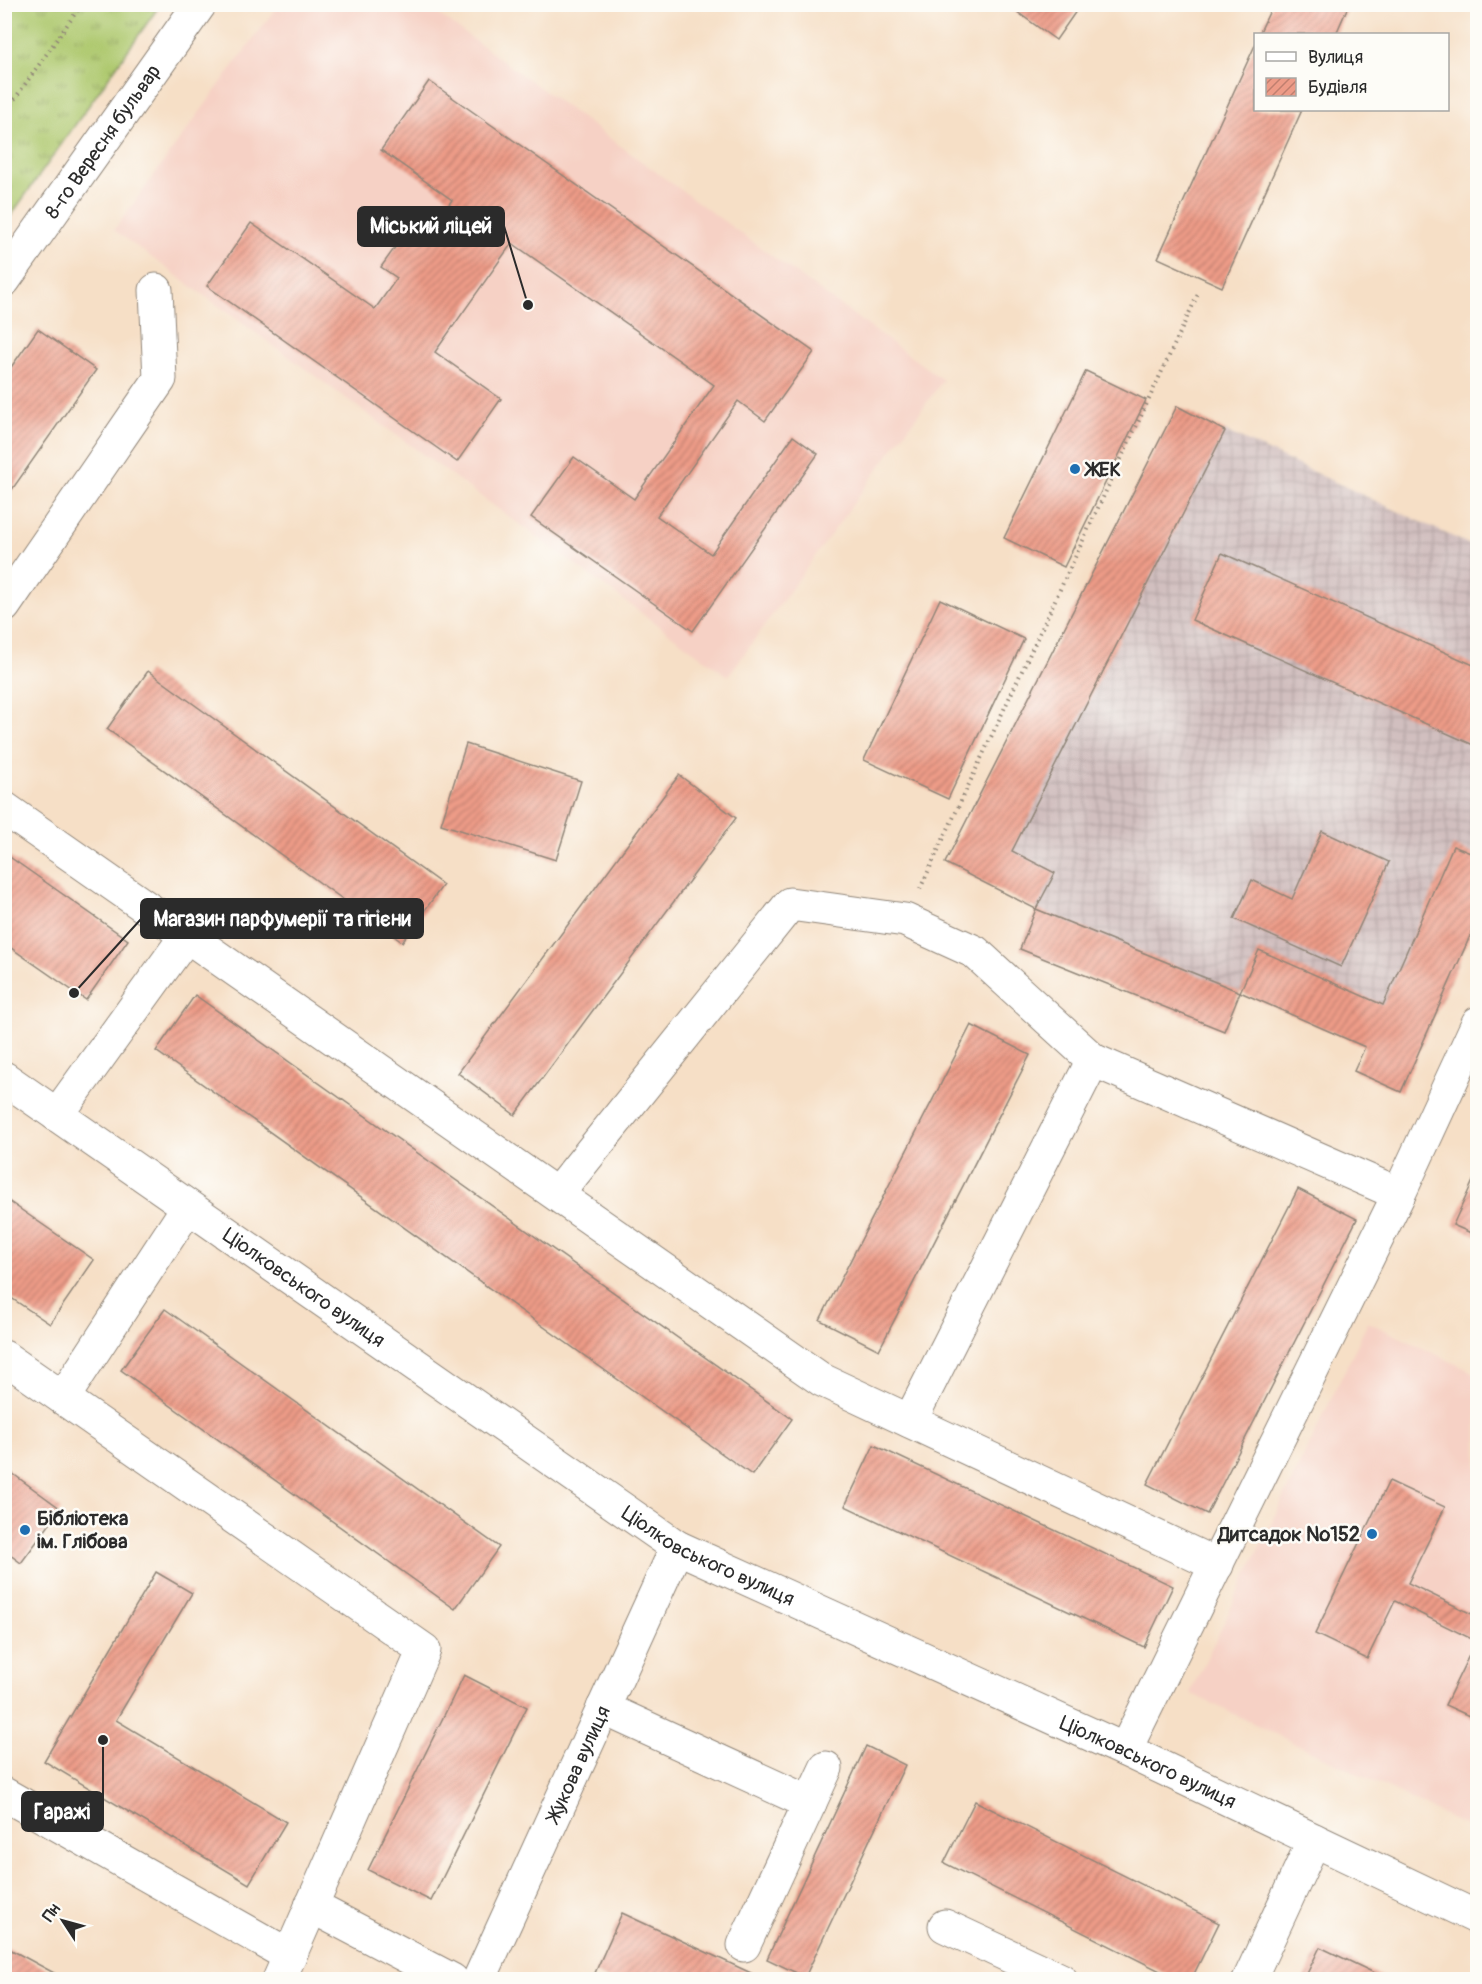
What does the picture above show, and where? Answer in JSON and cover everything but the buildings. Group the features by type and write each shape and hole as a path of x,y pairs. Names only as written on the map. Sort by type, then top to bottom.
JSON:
{"street":[{"name":"8-го Вересня бульвар","path":"4,280 200,4"},
{"path":"4,606 160,379 156,290"},
{"path":"4,808 822,1380 1217,1565"},
{"path":"557,1194 790,904 905,920 975,952 1094,1060 1399,1194"},
{"path":"57,1115 188,935"},
{"path":"1125,1750 1399,1194 1478,1023"},
{"path":"910,1421 1094,1060"},
{"name":"Ціолковського вулиця","path":"4,1078 677,1547 1125,1750 1478,1918"},
{"path":"63,1398 188,1207"},
{"path":"4,1357 424,1650 284,1968 4,1794"},
{"name":"Жукова вулиця","path":"479,1980 677,1547"},
{"path":"603,1708 810,1803"},
{"path":"744,1945 826,1768"},
{"path":"1249,1980 1314,1840"},
{"path":"311,1906 452,1980"},
{"path":"945,1926 1061,1980"}],"path":[{"path":"4,114 82,4"},
{"path":"905,920 1199,292"}],"shaded area":[{"path":"278,5 426,5 943,380 728,676 114,230"},
{"path":"1225,431 1477,548 1477,856 1453,846 1383,1005 1259,951 1240,992 1036,909 1055,873 1012,851"},
{"name":"Дитсадок №152","path":"1368,1322 1477,1374 1477,1831 1190,1693"}],"green space":[{"path":"4,5 160,5 5,224"}],"place":[{"name":"Міський ліцей","path":"528,305"},
{"name":"ЖЕК","path":"1075,469"},
{"name":"Магазин парфумерії та гігієни","path":"74,993"},
{"name":"Бібліотека ім. Глібова","path":"25,1530"},
{"name":"Дитсадок №152","path":"1372,1534"},
{"name":"Гаражі","path":"103,1740"}]}
